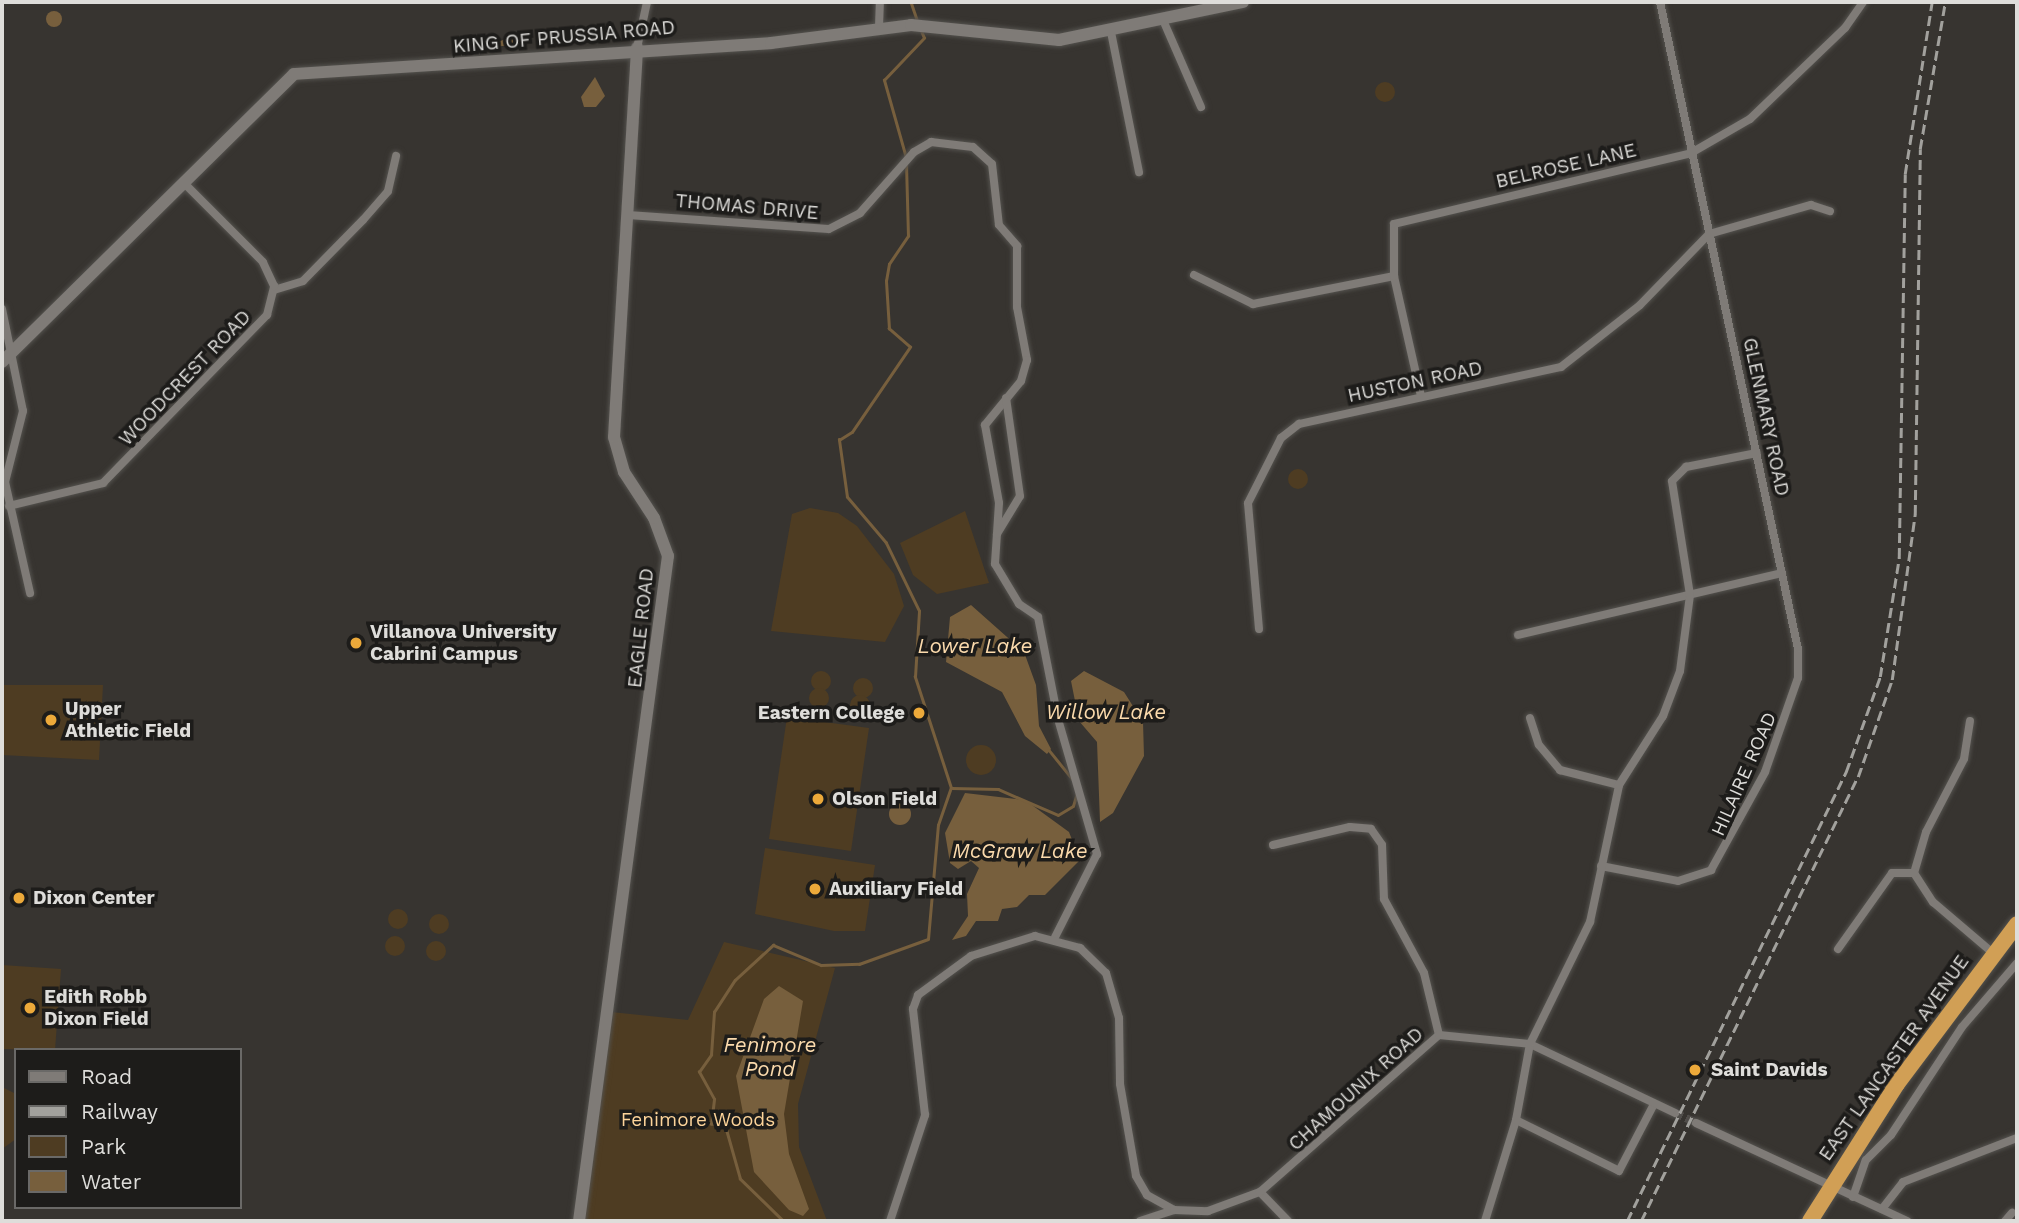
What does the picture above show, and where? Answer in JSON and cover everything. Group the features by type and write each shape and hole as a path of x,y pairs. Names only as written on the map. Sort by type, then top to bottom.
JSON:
{"highway":[{"name":"EAST LANCASTER AVENUE","path":"1810,1221 1829,1188 1993,953 2017,924"}],"street":[{"path":"637,48 647,2"},
{"path":"879,27 880,2"},
{"name":"KING OF PRUSSIA ROAD","path":"2,362 294,74 460,66 637,48 771,43 879,27 918,25 1059,40 1111,32 1240,2"},
{"name":"GLENMARY ROAD","path":"1660,2 1782,573"},
{"name":"BELROSE LANE","path":"1420,396 1394,276 1391,236 1405,218 1691,152 1750,119 1863,2"},
{"path":"1163,20 1201,107"},
{"path":"1111,32 1139,172"},
{"name":"EAGLE ROAD","path":"581,1220 668,556 654,518 624,472 614,437 637,48"},
{"name":"THOMAS DRIVE","path":"628,215 829,229 860,213 914,152 950,140 974,147 992,164 999,225 1017,246 1017,307 1027,360 1006,398 985,425 999,503 996,537 1003,579 1038,617 1058,719 1096,843 1091,876 1060,924 1055,937"},
{"path":"183,182 263,262 274,290 303,281 363,220 388,191 396,156"},
{"path":"1709,234 1811,205 1830,211"},
{"name":"HUSTON ROAD","path":"1259,629 1245,518 1281,438 1299,424 1561,367 1640,305 1709,234"},
{"path":"1194,275 1253,304 1394,276"},
{"name":"WOODCREST ROAD","path":"9,506 103,483 260,326 274,290"},
{"path":"2,309 23,411 5,468 9,506 30,593"},
{"path":"996,537 1020,496 1006,398"},
{"path":"1485,1221 1516,1120 1530,1044 1590,922 1619,785 1672,698 1690,595 1672,481 1686,467 1757,453"},
{"path":"1518,635 1782,573"},
{"name":"HILAIRE ROAD","path":"1601,866 1678,881 1711,870 1726,852 1790,710 1798,678 1782,573"},
{"path":"1530,718 1539,745 1560,770 1619,785"},
{"path":"1970,721 1964,759 1926,832 1914,873 1933,902 1993,953"},
{"path":"1273,845 1350,827 1370,829 1382,845 1384,899 1424,973 1439,1035"},
{"path":"1838,949 1892,873 1914,873"},
{"path":"890,1221 925,1115 913,1009 918,995 971,956 1009,939 1055,937 1080,948 1106,973 1114,993 1120,1088 1136,1176 1147,1195 1174,1210"},
{"path":"1853,1197 1866,1160 1962,1027 2017,963"},
{"name":"CHAMOUNIX ROAD","path":"1143,1218 1174,1210 1208,1210 1260,1192 1439,1035 1530,1044 1675,1113"},
{"path":"1516,1120 1619,1171 1654,1104"},
{"path":"1696,1123 1829,1188 1907,1221"},
{"path":"1882,1209 1903,1182 2017,1138"},
{"path":"1260,1192 1288,1221"},
{"path":"1143,1218 1147,1195"},
{"path":"2005,1221 2012,1213"}],"green space":[{"path":"1385,82 1392,85 1395,92 1392,99 1385,102 1378,99 1375,92 1378,85"},
{"path":"1294,469 1302,469 1308,479 1302,489 1294,489 1288,483 1288,475"},
{"path":"810,508 838,513 857,526 894,574 904,606 885,642 771,631 792,514"},
{"path":"965,511 989,583 937,594 913,575 900,543"},
{"path":"817,671 825,671 831,681 825,691 817,691 811,685 811,677"},
{"path":"859,678 867,678 873,688 867,698 859,698 853,692 853,684"},
{"name":"Upper Athletic Field","path":"2,685 103,685 99,760 2,755"},
{"path":"815,688 823,688 829,698 823,708 815,708 809,702 809,694"},
{"path":"856,695 864,695 870,705 864,715 856,715 850,709 850,701"},
{"name":"Olson Field","path":"787,717 869,728 851,851 769,839"},
{"path":"981,745 992,749 996,760 992,771 981,775 970,771 966,760 970,749"},
{"name":"Auxiliary Field","path":"765,848 875,865 865,931 834,931 755,914"},
{"path":"394,909 402,909 408,919 402,929 394,929 388,923 388,915"},
{"path":"435,914 443,914 449,924 443,934 435,934 429,928 429,920"},
{"path":"391,936 399,936 405,946 399,956 391,956 385,950 385,942"},
{"path":"432,941 440,941 446,951 440,961 432,961 426,955 426,947"},
{"name":"Fenimore Woods","path":"724,942 835,968 798,1104 799,1147 827,1221 584,1221 611,1012 688,1020"},
{"name":"Edith Robb Dixon Field","path":"2,965 61,969 55,1048 2,1049"},
{"path":"2,1087 14,1093 14,1140 2,1149"}],"water":[{"path":"51,11 57,11 62,19 60,25 51,27 46,22 46,16"},
{"path":"517,34 521,44 493,47 493,44"},
{"path":"595,77 605,96 596,107 584,107 581,97"},
{"name":"Lower Lake","path":"971,605 1024,652 1036,685 1039,726 1051,749 1047,754 1025,736 1002,692 946,662 950,617"},
{"name":"Willow Lake","path":"1084,671 1124,692 1143,722 1144,756 1113,813 1100,822 1097,742 1079,721 1071,681"},
{"name":"McGraw Lake","path":"965,793 1025,800 1069,832 1080,860 1045,895 1029,895 1017,907 1002,909 998,921 976,921 966,936 952,940 968,916 967,894 979,868 971,861 958,869 950,863 945,833"},
{"path":"900,803 908,806 911,814 908,822 900,825 892,822 889,814 892,806"},
{"name":"Fenimore Pond","path":"779,986 803,1001 784,1114 789,1154 809,1209 803,1216 789,1210 754,1172 736,1076 764,999"}],"waterway":[{"path":"911,2 918,22"},
{"path":"906,158 884,80 924,38 921,31"},
{"path":"783,1221 740,1179 725,1126 711,1124 714,1099 699,1072 711,1055 714,1012 735,980 773,945 821,965 859,964 928,939 938,825 951,788 915,677 919,611 886,543 847,497 839,440 852,432 910,347 889,329 886,281 889,264 908,236 906,165"},
{"path":"1049,750 1073,780"},
{"path":"952,788 998,789 1058,815 1073,806 1077,793"}],"tunnel":[{"path":"1675,1113 1696,1123"}],"railway":[{"path":"1627,1221 1846,772 1880,677 1899,558 1905,174 1932,2"},
{"path":"1641,1221 1858,777 1892,680 1915,515 1920,149 1945,2"}],"place":[{"name":"Villanova University Cabrini Campus","path":"356,643"},
{"name":"Eastern College","path":"919,713"},
{"name":"Upper Athletic Field","path":"51,720"},
{"name":"Olson Field","path":"818,799"},
{"name":"Auxiliary Field","path":"815,889"},
{"name":"Dixon Center","path":"19,898"},
{"name":"Edith Robb Dixon Field","path":"30,1008"},
{"name":"Saint Davids","path":"1695,1070"}]}
